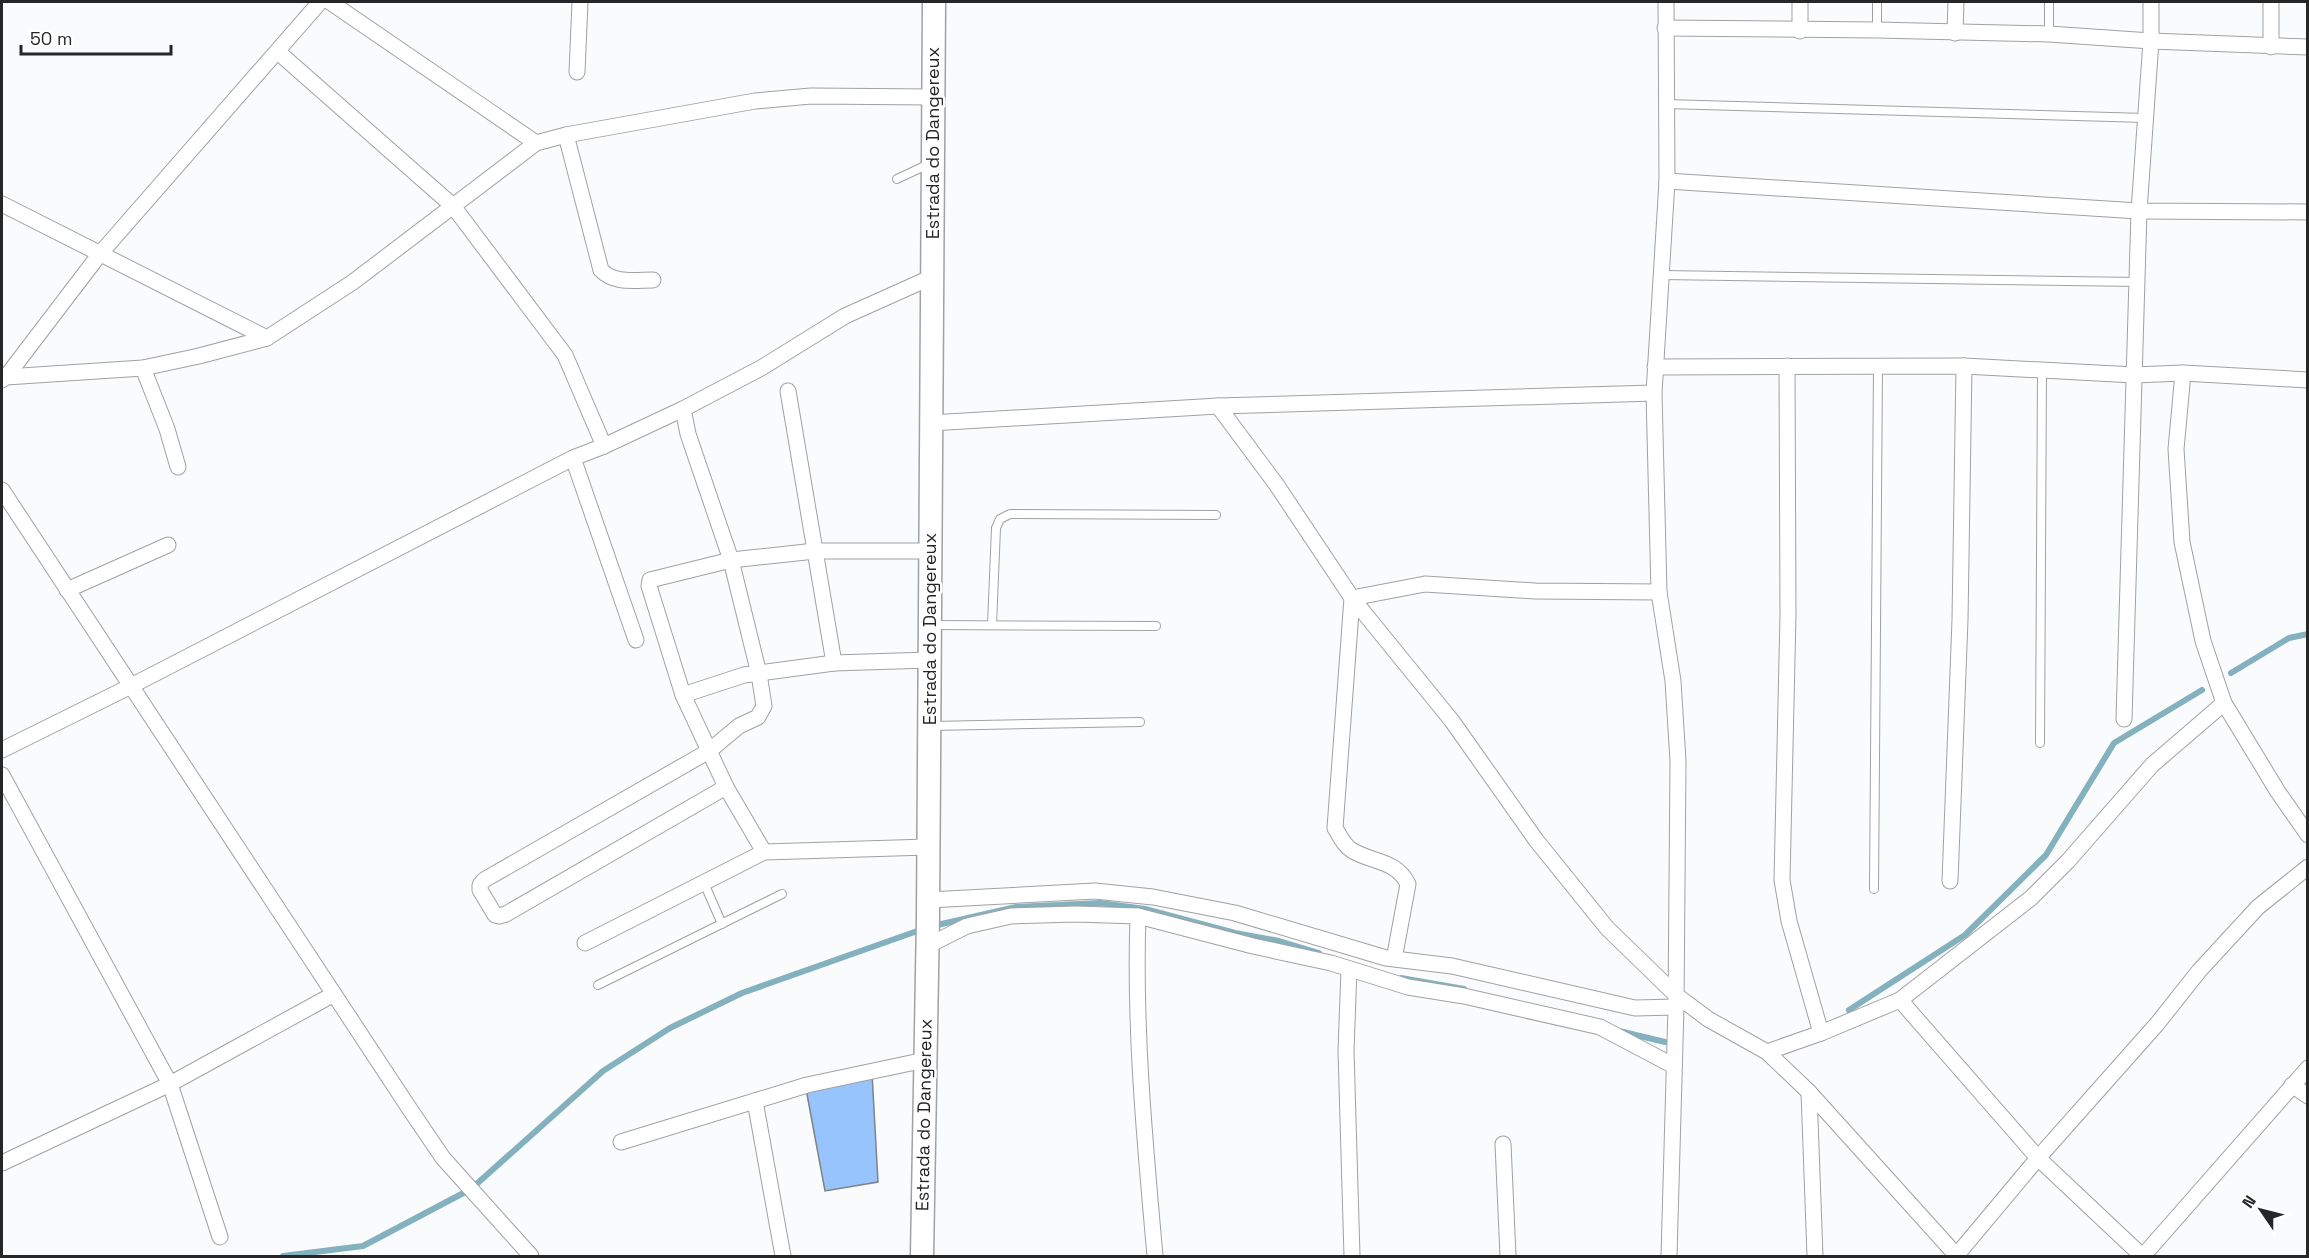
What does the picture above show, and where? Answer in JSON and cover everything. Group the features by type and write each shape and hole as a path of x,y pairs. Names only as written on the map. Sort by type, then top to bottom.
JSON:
{"main road":[{"name":"Estrada do Dangereux","path":"922,1257 928,909 934,2"}],"street":[{"path":"4,379 99,255 320,2"},
{"path":"330,2 536,143"},
{"path":"577,72 580,2"},
{"path":"1666,2 1666,181 1653,393 1659,592 1673,681 1678,761 1676,1001 1669,1257"},
{"path":"1800,2 1800,31"},
{"path":"1956,2 1956,33"},
{"path":"2124,719 2139,211 2151,41 2151,2"},
{"path":"2271,2 2271,47"},
{"path":"1665,28 2049,34 2151,41 2307,47"},
{"path":"278,52 453,206 565,355 604,446"},
{"path":"4,379 143,368 267,338 353,282 536,143 566,135 754,101 811,96 933,97"},
{"path":"566,135 601,270 607,277 620,280 653,280"},
{"path":"1666,181 2139,211 2307,212"},
{"path":"2,204 267,338"},
{"path":"4,743 131,686 573,458 683,409 761,368 844,316 932,277"},
{"path":"1787,366 1788,614 1782,880 1789,921 1821,1033"},
{"path":"1655,367 1964,366 2134,375 2183,373 2307,380"},
{"path":"1950,881 1960,620 1964,366"},
{"path":"143,368 167,429 178,467"},
{"path":"2183,373 2176,449 2182,542 2203,641 2224,704 2277,792 2307,835"},
{"path":"788,391 834,663"},
{"path":"931,423 1218,406 1653,393"},
{"path":"1218,406 1276,484 1352,598 1452,721 1550,858 1607,928 1676,1001 1767,1052 1809,1092 1956,1256 2038,1158 2157,1024 2199,971 2251,915 2307,867"},
{"path":"683,409 688,435 731,560 759,674 764,706 762,713 739,726 709,751 484,880 480,885 480,890 495,915 506,914 726,786"},
{"path":"573,458 636,640"},
{"path":"2,490 443,1158 531,1257"},
{"path":"67,590 168,545"},
{"path":"764,852 726,786 683,695 649,586 650,580 731,560 815,551 930,551"},
{"path":"1352,598 1425,584 1535,591 1659,592"},
{"path":"1352,598 1335,828 1352,850 1398,869 1408,884 1395,954 1392,957"},
{"path":"683,695 731,678 834,663 929,660"},
{"path":"1767,1052 1821,1033 1900,1000 2031,898 2152,765 2224,704"},
{"path":"2,775 170,1084 220,1237"},
{"path":"585,943 764,852 928,847"},
{"path":"928,909 1095,891 1152,897 1193,903 1386,958 1452,966 1635,1008 1676,1001"},
{"path":"927,944 967,926 1011,916 1076,914 1138,916 1349,969 1408,987 1464,996 1600,1027 1674,1066"},
{"path":"1138,916 1136,975 1138,1057 1155,1257"},
{"path":"1349,969 1346,1051 1352,1257"},
{"path":"2,1163 170,1084 334,994"},
{"path":"1900,1000 2038,1158 2142,1257 2307,1068"},
{"path":"621,1142 807,1084 925,1060"},
{"path":"2292,1085 2307,1096"},
{"path":"1809,1092 1815,1257"},
{"path":"756,1101 783,1256"},
{"path":"1503,1144 1508,1257"}],"lane":[{"path":"1877,2 1877,30"},
{"path":"2049,2 2049,34"},
{"path":"1666,104 2146,118"},
{"path":"897,179 933,162"},
{"path":"1661,275 2137,282"},
{"path":"1874,889 1878,366"},
{"path":"2040,743 2042,370"},
{"path":"992,625 996,528 1000,519 1010,514 1216,515"},
{"path":"930,625 1156,626"},
{"path":"929,726 1140,722"},
{"path":"704,883 722,924"},
{"path":"598,985 782,894"}],"building":[{"path":"872,1073 878,1182 825,1191 806,1089"}],"waterway":[{"path":"2231,673 2289,638 2308,634"},
{"path":"1849,1010 1965,935 2046,855 2114,743 2202,690"},
{"path":"933,926 1016,907 1100,903 1145,909 1235,933 1279,941 1319,953"},
{"path":"283,1256 363,1246 471,1189 603,1071 670,1028 742,993 923,929"},
{"path":"1401,978 1464,989"},
{"path":"1619,1031 1665,1042"}]}
